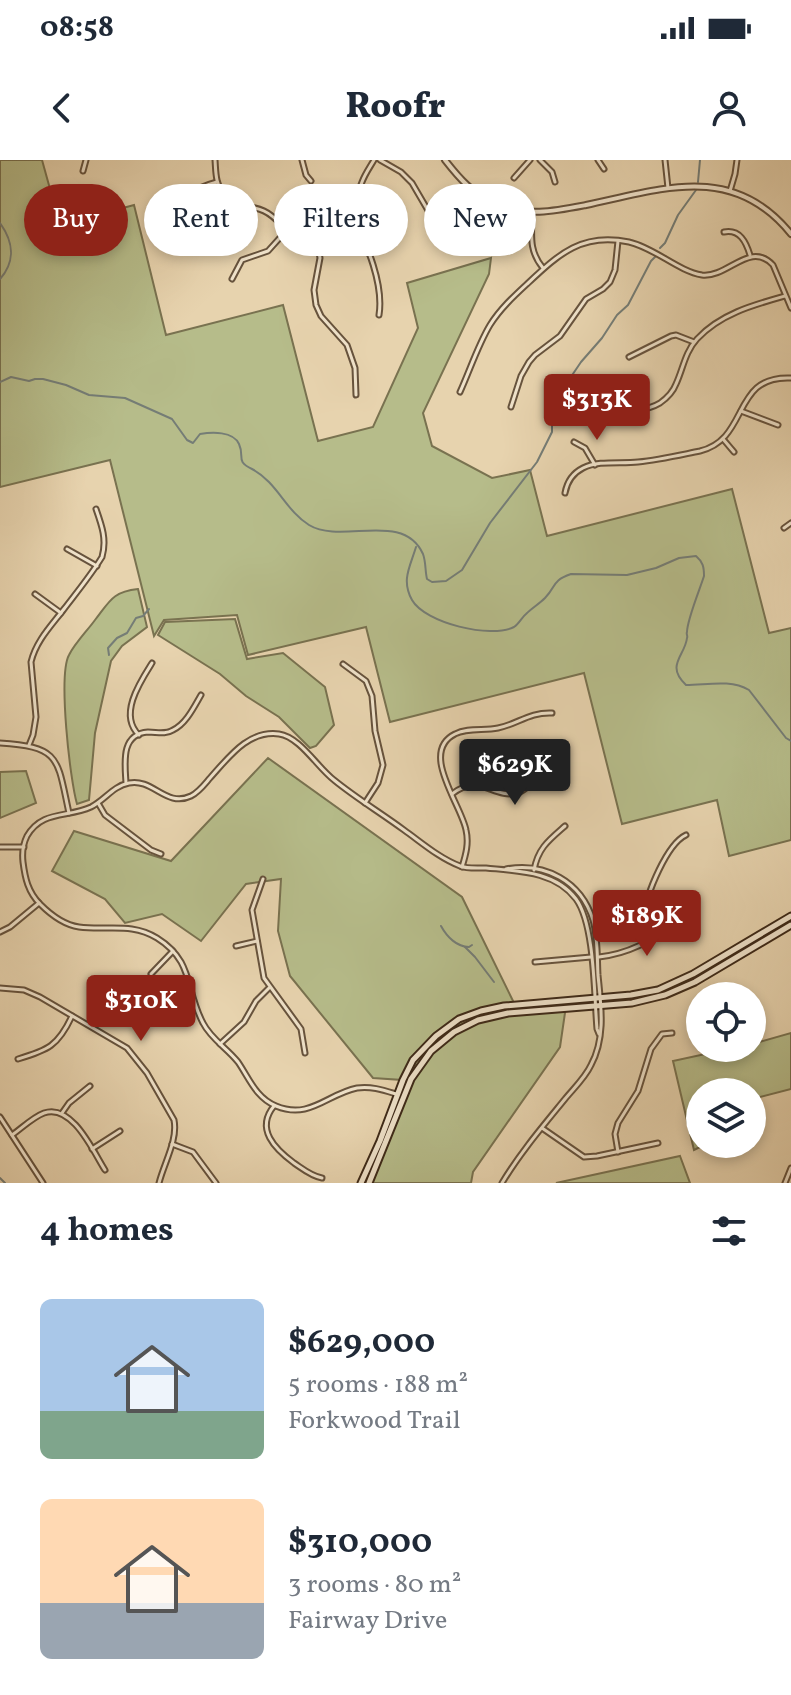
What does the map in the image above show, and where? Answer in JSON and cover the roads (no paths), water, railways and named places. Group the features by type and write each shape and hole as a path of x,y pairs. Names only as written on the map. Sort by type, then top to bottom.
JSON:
{"main road":[{"path":"369,1183 413,1060 436,1036 459,1019 504,1006 639,995 693,974 791,916"},
{"path":"361,1183 415,1072 431,1051 454,1032 478,1020 508,1013 641,1001 672,993 791,925"}],"street":[{"path":"83,171 86,160"},
{"path":"215,160 217,182 229,199 274,216"},
{"path":"302,160 311,181"},
{"path":"362,184 377,160 401,172 412,183 424,204"},
{"path":"445,160 465,184"},
{"path":"514,178 530,160"},
{"path":"540,160 552,172 555,182"},
{"path":"598,160 604,169"},
{"path":"665,160 668,188"},
{"path":"730,191 737,160"},
{"path":"212,184 217,182"},
{"path":"536,212 557,211 668,188 699,185 730,191 752,200 766,209 791,234"},
{"path":"724,232 738,234 750,255"},
{"path":"460,392 482,339 496,316 557,256 595,241 641,245 686,269 706,275 717,274 750,255 760,257 770,261 775,269 791,308"},
{"path":"511,407 527,365 560,336 586,299 603,289 612,279 618,241"},
{"path":"232,279 242,260 268,251 274,244"},
{"path":"320,256 314,290 316,305 321,316 347,345 353,358 356,395"},
{"path":"370,256 381,299 379,315"},
{"path":"534,256 543,268"},
{"path":"579,387 623,408 642,410 652,407 662,402 673,390 694,342 709,327 726,317 785,296"},
{"path":"629,357 671,336 694,342"},
{"path":"565,493 573,476 582,469 595,465 636,463 705,449 723,439 735,424 747,398 760,385 779,378 791,378"},
{"path":"741,411 778,425"},
{"path":"723,439 734,452"},
{"path":"574,442 585,448 595,465"},
{"path":"29,745 36,726 31,662 35,648 97,566 103,553 105,544 96,509"},
{"path":"784,528 791,523"},
{"path":"67,549 97,566"},
{"path":"35,594 61,613"},
{"path":"139,735 131,722 134,697 152,663"},
{"path":"343,664 366,681 372,696 375,731 383,765 378,783 365,803"},
{"path":"126,783 125,751 130,742 147,732 171,732 180,725 201,695"},
{"path":"462,867 467,852 467,836 442,770 440,760 443,746 458,732 498,728 531,715 552,713"},
{"path":"401,1096 365,1087 343,1093 310,1109 274,1106 255,1089 237,1062 211,1035 201,1020 183,963 161,940 129,928 68,924 39,903 28,889 22,855 24,842 33,826 46,819 89,808 126,783 139,782 172,799 185,798 199,790 248,739 276,734 292,739 328,776 422,844 462,867 534,871 555,881 576,899 589,927 602,1029 589,1070 502,1183"},
{"path":"0,743 29,745 47,753 57,764 69,813"},
{"path":"452,794 463,787 478,785 504,793 519,792 553,766"},
{"path":"98,803 105,815 151,850 161,854"},
{"path":"534,871 536,856 565,826"},
{"path":"653,938 645,917 650,896 666,856 674,843 686,835"},
{"path":"0,847 24,847"},
{"path":"263,879 252,910 264,978 301,1029 305,1053"},
{"path":"0,932 39,903"},
{"path":"535,962 623,954 689,916"},
{"path":"236,946 257,941"},
{"path":"151,974 173,951"},
{"path":"220,1044 244,1022 256,1001 270,987"},
{"path":"0,988 24,990 40,997 105,1034 133,1054 147,1073 176,1128 159,1183"},
{"path":"18,1059 49,1048 57,1041 72,1016"},
{"path":"618,1152 615,1134 618,1123 638,1091 651,1049 662,1034 672,1033"},
{"path":"62,1113 90,1086"},
{"path":"274,1106 267,1118 270,1139 288,1158 322,1178"},
{"path":"12,1135 42,1114 62,1113 76,1125 105,1170"},
{"path":"0,1117 43,1183"},
{"path":"542,1128 584,1157 658,1143"},
{"path":"92,1149 120,1131"},
{"path":"172,1144 193,1152 216,1183"},
{"path":"785,1183 791,1168"}],"waterway":[{"path":"698,182 700,160"},
{"path":"660,248 696,190"},
{"path":"0,223 11,251 9,265 0,279"},
{"path":"0,382 11,377 29,381 43,379 89,395 125,398 172,419 187,440 193,443 200,434 216,433 232,437 241,448 244,464 268,481 309,525 338,532 387,531 401,534 414,541 423,554 427,579 432,582 446,581 462,570 490,523 537,462 552,432 552,412 558,396 617,315 628,305 656,256"},
{"path":"416,547 407,586 419,608 430,616 459,627 490,631 514,627 557,582 571,574 627,575 679,558 696,556 703,565 704,576 689,620 686,644 678,661 680,678 686,685 726,684 749,690 791,741"},
{"path":"109,655 108,648 127,633 136,618 149,609"},
{"path":"441,926 456,943 465,947 472,945"},
{"path":"465,947 494,982"},
{"path":"0,1178 5,1183"}]}
